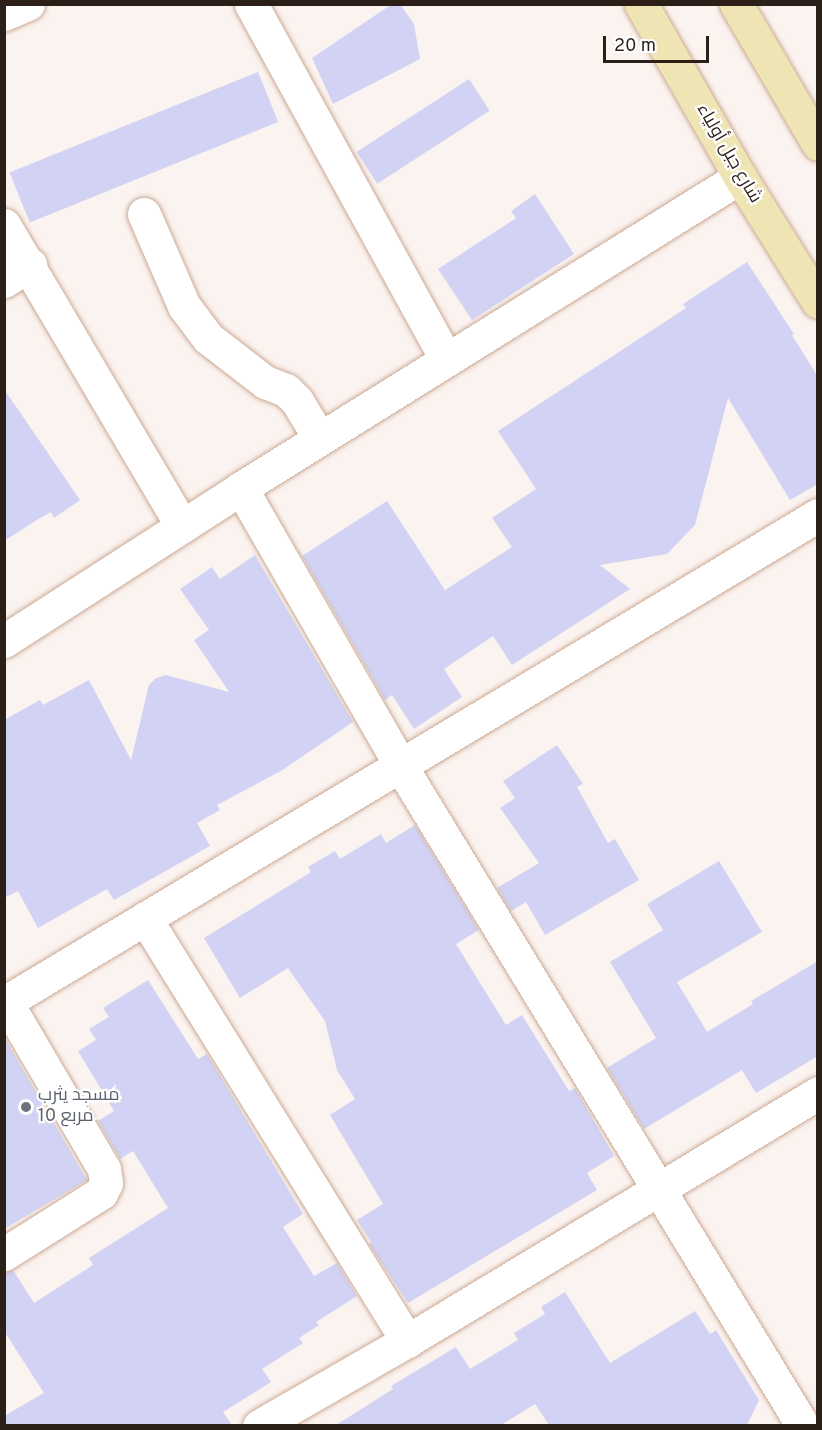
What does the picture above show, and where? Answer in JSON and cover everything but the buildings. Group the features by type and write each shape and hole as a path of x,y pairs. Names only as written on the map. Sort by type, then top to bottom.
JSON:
{"main road":[{"name":"شارع جبل أولياء","path":"641,4 740,177 818,302"},
{"path":"736,4 818,144"}],"street":[{"path":"4,14 28,4"},
{"path":"251,4 447,360"},
{"path":"4,642 241,488 740,177"},
{"path":"144,214 184,306 208,338 265,381 286,390 297,401 320,439"},
{"path":"4,225 17,273 182,526"},
{"path":"241,488 400,765 803,1425"},
{"path":"4,1254 101,1193 106,1183 104,1169 5,1003 818,515"},
{"path":"146,918 407,1341"},
{"path":"259,1425 407,1341 818,1093"}],"place":[{"name":"مسجد يثرب مربع 10","path":"26,1107"}]}
